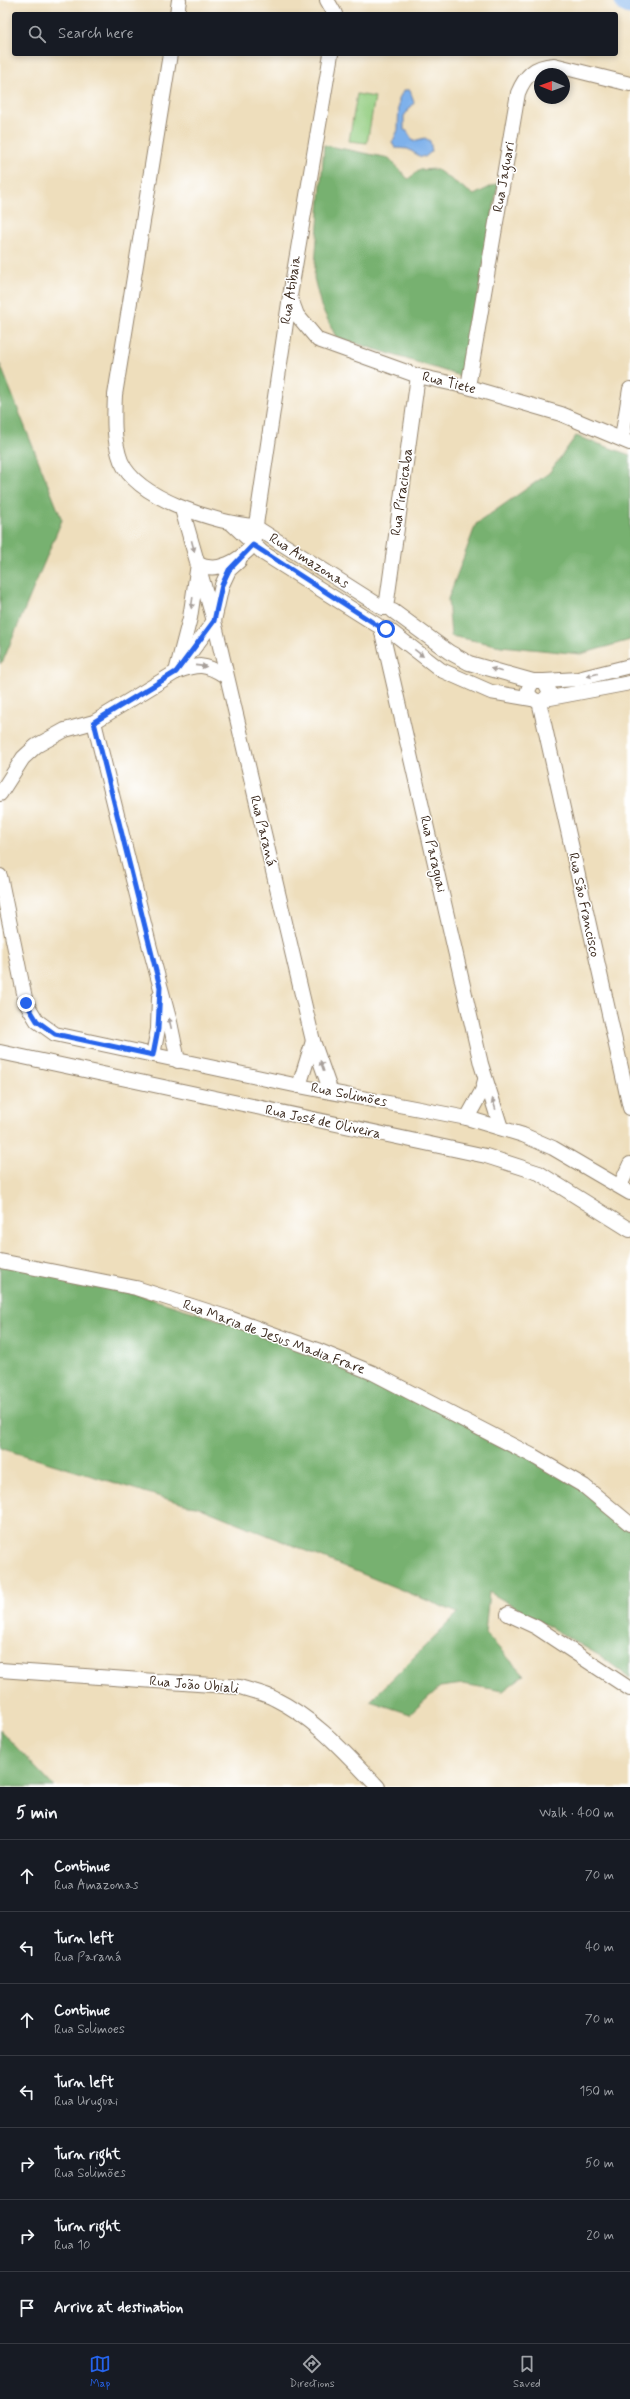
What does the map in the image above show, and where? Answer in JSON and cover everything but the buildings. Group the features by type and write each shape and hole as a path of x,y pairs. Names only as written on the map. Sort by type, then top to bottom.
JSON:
{"street":[{"path":"176,12 179,0"},
{"path":"327,0 334,12"},
{"name":"Rua Amazonas","path":"170,56 115,395 115,439 122,462 135,482 182,509 232,524 254,526 387,609 449,652 469,663 539,681 578,678 630,666"},
{"name":"Rua Atibaia","path":"253,545 254,526 290,296 330,56"},
{"name":"Rua Jaguari","path":"468,387 518,93 523,80 542,66 554,65 630,84"},
{"name":"Rua Tiete","path":"290,296 297,315 318,340 418,376 468,387 561,414 626,440"},
{"name":"Rua Piracicaba","path":"387,609 418,376"},
{"path":"626,440 630,389"},
{"name":"Rua Paraná","path":"182,509 214,621 225,676 313,1041 330,1092"},
{"name":"Rua Amazonas","path":"232,524 253,545 382,627 442,670 491,692 539,700 630,683"},
{"name":"Rua Paraná","path":"214,621 222,585 229,570 253,545"},
{"path":"176,672 190,618 198,564 207,568 215,568 243,557"},
{"path":"382,627 392,626 396,620 387,609"},
{"path":"176,672 214,621"},
{"name":"Rua Paraguai","path":"382,627 485,1080 501,1128"},
{"path":"0,794 23,758 36,746 65,730 94,722 176,672 196,665 212,668 225,676"},
{"name":"Rua São Francisco","path":"539,681 528,690 539,700 630,1108"},
{"path":"94,722 170,1022 178,1061"},
{"name":"Rua Solimões","path":"0,876 26,1003 37,1021 55,1034 299,1086 467,1118 501,1128 553,1148 625,1189"},
{"path":"153,1055 158,1029 160,987"},
{"path":"299,1086 313,1041"},
{"name":"Rua José de Oliveira","path":"0,1052 486,1156 538,1173 630,1230"},
{"path":"467,1118 482,1091 485,1080"},
{"path":"625,1189 630,1164"},
{"name":"Rua Maria de Jesus Madia Frare","path":"0,1261 136,1288 229,1318 317,1350 373,1373 539,1459 584,1486 630,1524"},
{"path":"508,1614 536,1627 630,1689"},
{"name":"Rua João Ubiali","path":"0,1670 240,1688 262,1694 275,1699 327,1734 378,1787"}],"green space":[{"path":"357,94 375,97 367,143 349,141"},
{"path":"324,145 389,158 408,179 420,170 436,169 474,195 498,183 464,377 336,337 321,306 314,278"},
{"path":"0,364 62,520 3,661 0,664"},
{"path":"576,436 630,455 630,640 581,654 501,646 451,636 448,599 476,524 549,473"},
{"path":"0,1261 67,1273 317,1350 533,1456 630,1524 630,1678 602,1657 489,1592 485,1633 524,1675 503,1691 463,1684 440,1687 410,1714 370,1701 458,1613 196,1506 187,1505 0,1448"},
{"path":"0,1730 54,1787 0,1787"}],"water":[{"path":"404,90 410,90 414,103 404,116 404,130 407,131 413,141 425,138 430,141 432,151 425,157 419,156 408,149 395,148 392,143 398,130 399,98"}],"route":[{"path":"26,1003 37,1021 55,1034 153,1055 158,1029 160,987 94,722 176,672 214,621 222,585 229,570 253,545 262,553 312,583 381,628 386,629"}]}
